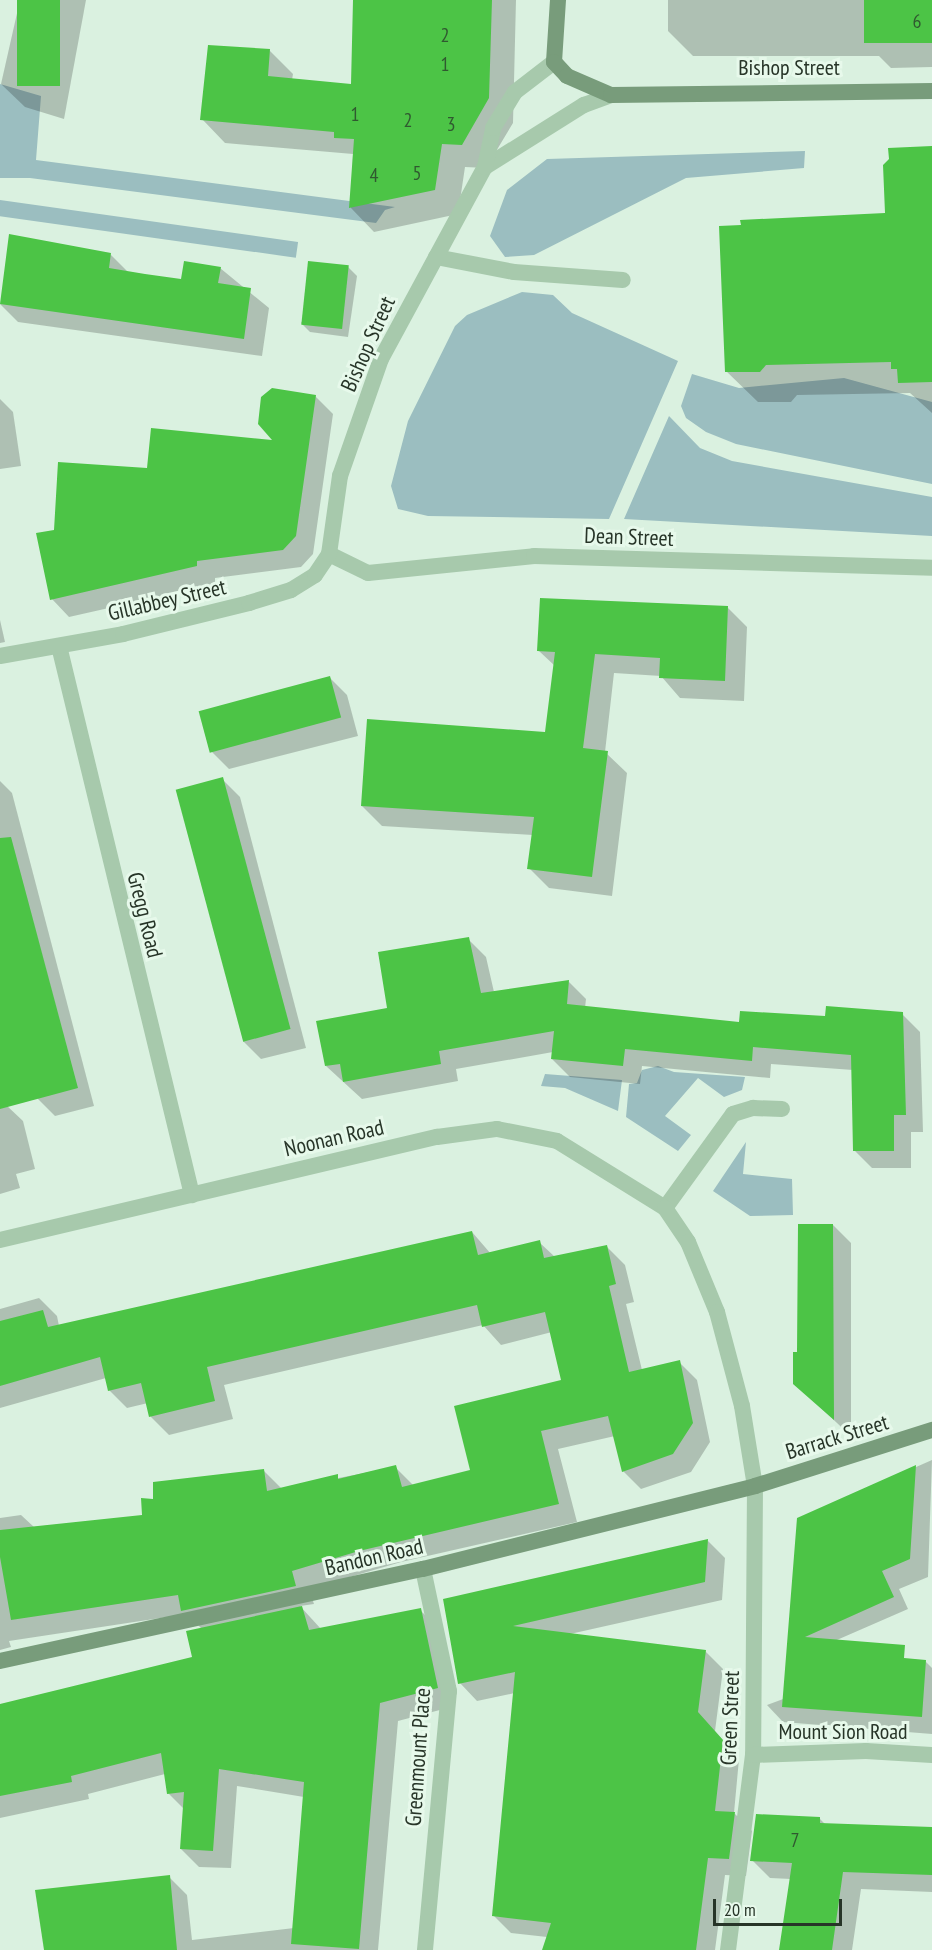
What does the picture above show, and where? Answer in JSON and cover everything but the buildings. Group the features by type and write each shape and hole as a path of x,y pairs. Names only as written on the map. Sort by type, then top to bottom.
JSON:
{"main road":[{"path":"554,62 558,0"},
{"name":"Bishop Street","path":"554,62 567,76 611,95 932,91"},
{"name":"Barrack Street","path":"755,1486 932,1430"},
{"name":"Bandon Road","path":"0,1661 423,1569 755,1486"}],"street":[{"name":"Bishop Street","path":"329,554 340,476 381,359 485,167 493,128 515,92 554,62"},
{"name":"Bishop Street","path":"485,167 584,105 611,95"},
{"path":"436,257 514,272 623,280"},
{"name":"Dean Street","path":"329,554 368,573 534,556 932,568"},
{"name":"Gillabbey Street","path":"0,656 123,634 291,590 315,575 329,554"},
{"name":"Gregg Road","path":"58,646 192,1195"},
{"path":"665,1208 733,1114 753,1108 782,1109"},
{"name":"Noonan Road","path":"0,1240 437,1137 497,1129 557,1141 665,1208 688,1242 717,1312 742,1406 755,1486"},
{"name":"Green Street","path":"728,1950 753,1755 755,1486"},
{"name":"Greenmount Place","path":"423,1569 449,1691 425,1950"},
{"name":"Mount Sion Road","path":"753,1755 866,1751 932,1755"}],"shaded area":[{"path":"0,84 41,96 36,160 395,207 385,210 376,223 30,178 0,178"},
{"path":"805,151 804,168 686,178 534,255 505,257 490,236 507,190 547,159"},
{"path":"0,200 298,242 296,258 0,216"},
{"path":"522,292 553,295 572,313 678,361 609,519 428,516 398,509 391,486 408,421 455,326 467,315"},
{"path":"692,374 739,388 844,378 932,402 932,484 736,444 706,432 686,418 681,406"},
{"path":"669,416 700,448 732,461 932,497 932,536 624,519"},
{"path":"658,1066 674,1072 745,1077 742,1090 724,1097 698,1078 665,1116 691,1135 678,1151 626,1117 629,1084 637,1083 642,1070"},
{"path":"545,1074 622,1080 618,1111 565,1088 541,1086"},
{"path":"746,1142 743,1174 792,1179 793,1215 750,1216 713,1191"}]}
